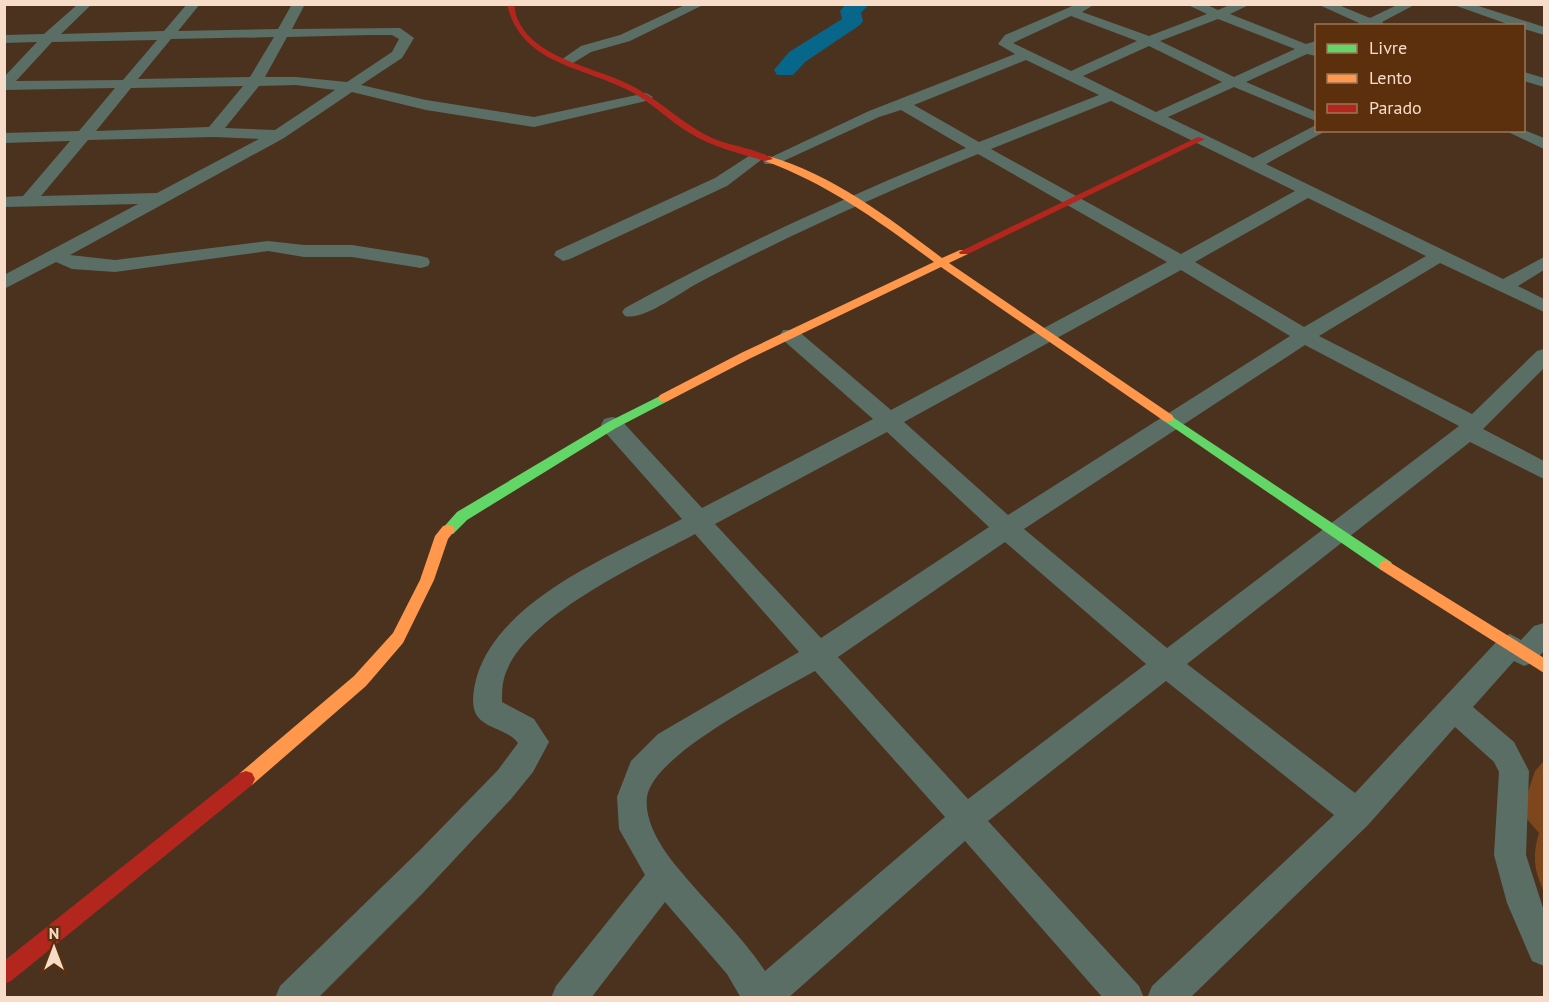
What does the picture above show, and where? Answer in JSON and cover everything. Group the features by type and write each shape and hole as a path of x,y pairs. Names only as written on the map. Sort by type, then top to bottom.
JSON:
{"street":[{"path":"4,86 49,37 86,4"},
{"path":"28,201 82,136 129,85 167,34 194,4"},
{"path":"214,132 255,80 299,4"},
{"path":"510,4 512,20 524,37 548,53 568,60 645,97 663,108 685,129 763,159 799,168 855,200 940,263 1172,422 1526,655"},
{"path":"568,60 586,50 625,38 699,4"},
{"path":"1089,4 1005,40 1005,44 1545,306"},
{"path":"1192,4 1313,49"},
{"path":"1071,76 1149,41 1245,4"},
{"path":"1323,4 1371,24 1410,4"},
{"path":"1457,4 1515,24"},
{"path":"1071,12 1149,41 1235,83 1315,116"},
{"path":"1527,28 1545,20"},
{"path":"1527,28 1545,32"},
{"path":"4,39 395,31 404,34 407,38 397,55 278,135 218,169 157,198 57,256 6,281"},
{"path":"1157,117 1313,49"},
{"path":"563,255 721,182 763,159 1024,55"},
{"path":"1525,76 1545,83"},
{"path":"4,86 129,85 255,80 349,87 448,109 534,122 645,97"},
{"path":"632,312 700,273 855,200 976,148 1112,96"},
{"path":"902,105 1181,262 1304,336 1471,427 1545,471"},
{"path":"1525,130 1537,126"},
{"path":"1254,164 1315,131"},
{"path":"4,138 214,132 278,135"},
{"path":"1516,133 1545,144"},
{"path":"4,974 270,760 360,681 398,638 427,580 442,536 462,516 612,425 790,335 1201,139"},
{"path":"292,998 364,930 527,758 534,742 524,728 488,709 485,694 490,675 510,640 552,604 587,582 698,522 1049,336 1310,190"},
{"path":"4,202 157,198"},
{"path":"57,256 72,263 115,266 268,246 304,251 352,251 421,262"},
{"path":"1440,255 1304,336 1007,528 818,655 677,738 642,771 632,797 635,829 664,876 739,962 761,997 965,820 1471,427 1545,356"},
{"path":"1505,286 1545,262"},
{"path":"790,335 891,421 1007,528 1167,665 1357,814"},
{"path":"612,425 1127,998"},
{"path":"1164,998 1357,814 1453,707 1526,655 1545,634"},
{"path":"1453,707 1504,752 1514,771 1510,855 1524,903 1545,949"},
{"path":"568,998 664,876"}],"shaded area":[{"path":"1544,761 1544,892 1535,863 1535,849 1539,833 1521,812 1535,771"}],"waterway":[{"path":"785,70 797,57 853,21 850,11 859,4"}],"traffic: fast":[{"path":"448,530 462,516 612,425 664,398"},
{"path":"1168,418 1386,566"}],"traffic: slow":[{"path":"768,159 796,169 848,196 968,282 1168,418"},
{"path":"664,398 745,356 964,252"},
{"path":"246,779 360,681 398,638 427,580 442,536 448,530"},
{"path":"1386,566 1544,666"}],"traffic: jam":[{"path":"510,4 515,22 525,36 540,48 577,67 631,88 690,130 715,143 768,159"},
{"path":"964,252 1201,139"},
{"path":"4,974 246,779"}]}
